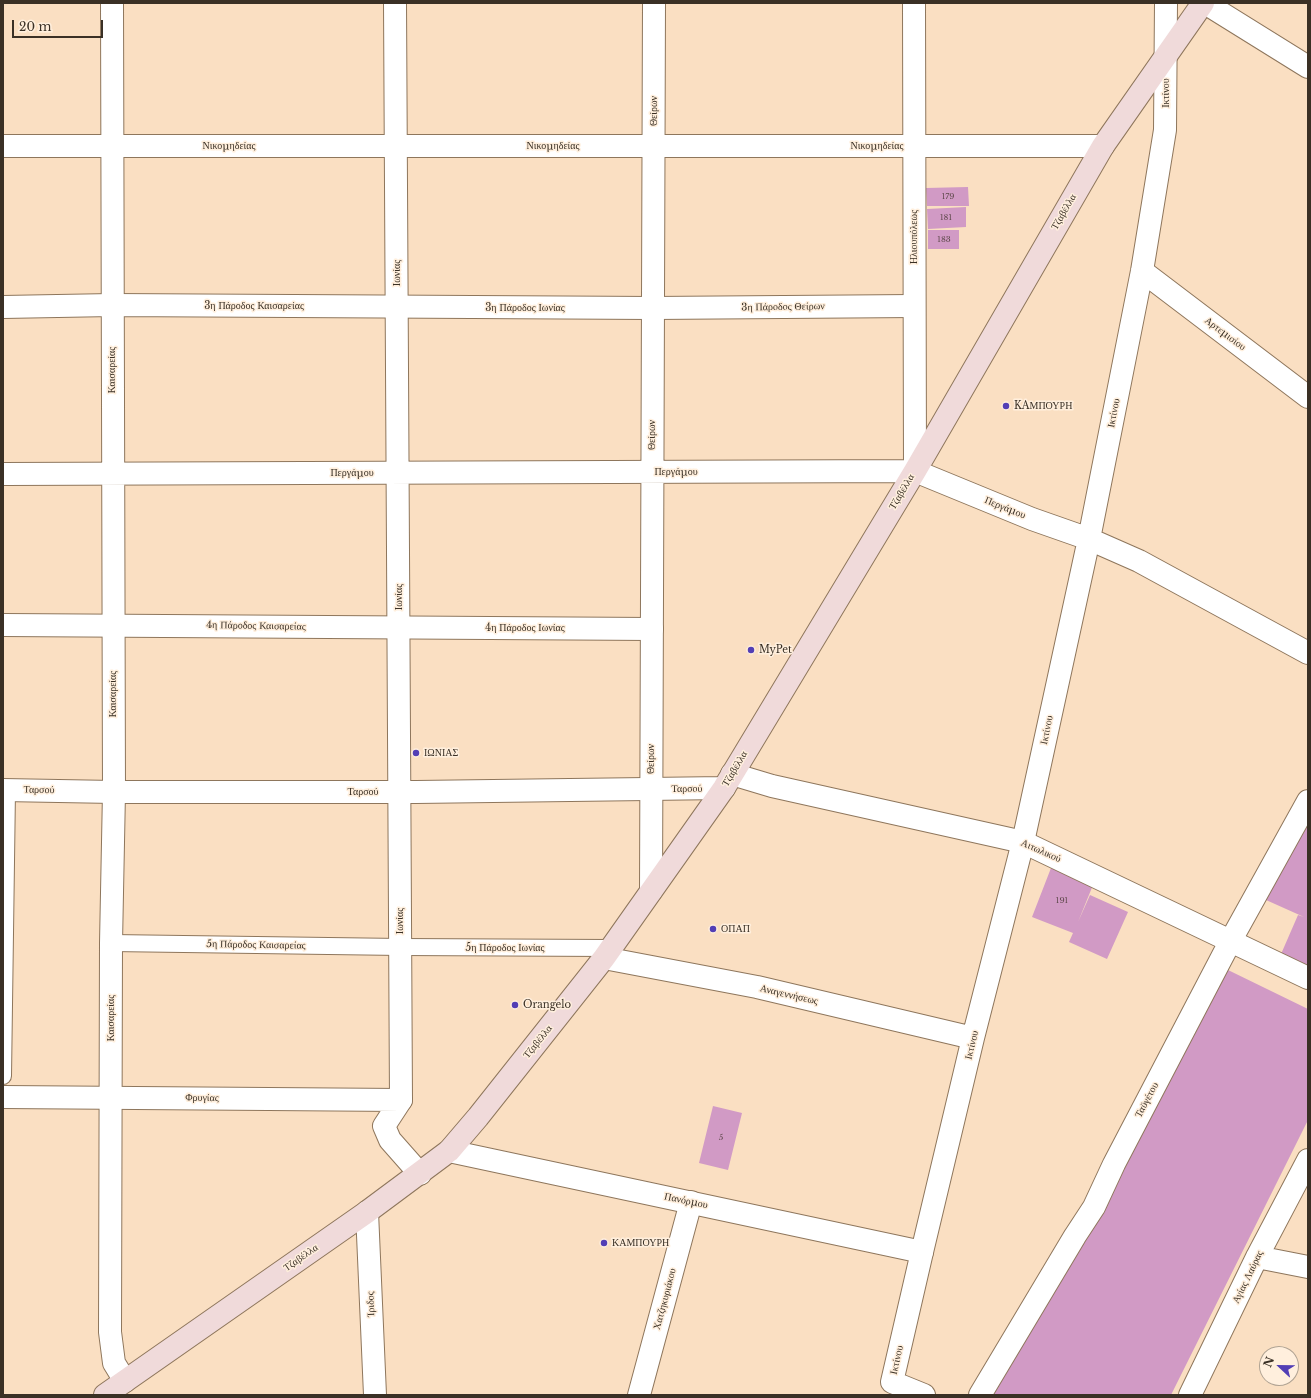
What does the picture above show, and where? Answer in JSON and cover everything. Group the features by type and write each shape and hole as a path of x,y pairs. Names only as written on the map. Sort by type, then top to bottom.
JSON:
{"main road":[{"name":"Τζαβέλλα","path":"105,1395 367,1212 449,1151 607,953 728,781 914,471 1103,146 1204,3"}],"street":[{"name":"Καισαρείας","path":"112,3 114,792 111,943 110,1332 114,1363 125,1381"},
{"name":"Ιωνίας","path":"395,3 401,1100"},
{"name":"Θείρων","path":"651,891 654,3"},
{"name":"Ηλιουπόλεως","path":"914,3 914,471"},
{"name":"Ικτίνου","path":"890,1388 974,1038 1023,842 1088,539 1142,271 1166,130 1166,3"},
{"path":"1204,3 1308,67"},
{"name":"Νικομηδείας","path":"3,146 1103,146"},
{"name":"Αρτεμισίου","path":"1142,271 1308,397"},
{"name":"3η Πάροδος Καισαρείας","path":"3,307 112,305 397,307"},
{"name":"3η Πάροδος Θείρων","path":"653,308 914,306"},
{"name":"3η Πάροδος Ιωνίας","path":"397,307 653,308"},
{"name":"Περγάμου","path":"3,474 914,471 1032,519 1088,539 1139,561 1308,653"},
{"name":"4η Πάροδος Καισαρείας","path":"3,625 113,624 399,628"},
{"name":"4η Πάροδος Ιωνίας","path":"399,628 652,629"},
{"name":"Ταρσού","path":"5,790 114,792 400,792 651,790 728,781"},
{"name":"Αιτωλικού","path":"728,781 772,786 1023,842 1308,978"},
{"name":"Ταϋγέτου","path":"980,1395 1075,1236 1094,1207 1114,1164 1231,940 1308,801"},
{"name":"Αναγεννήσεως","path":"607,953 974,1038"},
{"name":"Φρυγίας","path":"3,1097 401,1100"},
{"path":"401,1100 384,1126 390,1140 420,1174"},
{"name":"Πανόρμου","path":"449,1151 922,1252"},
{"name":"Αγίας Λαύρας","path":"1190,1395 1257,1257 1308,1160"},
{"name":"Χατζηκυριάκου","path":"639,1395 691,1202"},
{"name":"Ίριδος","path":"367,1212 375,1395"},
{"path":"1257,1257 1308,1267"},
{"path":"890,1388 924,1395"}],"lane":[{"path":"3,1076 5,790"},
{"name":"5η Πάροδος Καισαρείας","path":"111,943 400,947"},
{"name":"5η Πάροδος Ιωνίας","path":"400,947 607,953"}],"building":[{"path":"968,187 969,206 927,206 926,188"},
{"path":"966,207 966,227 928,229 927,209"},
{"path":"928,230 959,230 959,249 928,249"},
{"path":"1306,821 1308,821 1308,973 1278,961 1298,915 1304,917 1266,900"},
{"path":"1051,868 1093,885 1078,922 1090,895 1128,912 1107,959 1069,942 1073,933 1032,917"},
{"path":"1228,970 1308,1009 1308,1120 1171,1395 993,1395 1173,1073"},
{"path":"713,1106 742,1113 728,1170 699,1163"}],"place":[{"name":"KAΜΠΟΥΡΗ","path":"1006,406"},
{"name":"MyPet","path":"751,650"},
{"name":"ΙΩΝΙΑΣ","path":"416,753"},
{"name":"ΟΠΑΠ","path":"713,929"},
{"name":"Orangelo","path":"515,1005"},
{"name":"ΚΑΜΠΟΥΡΗ","path":"604,1243"}]}
